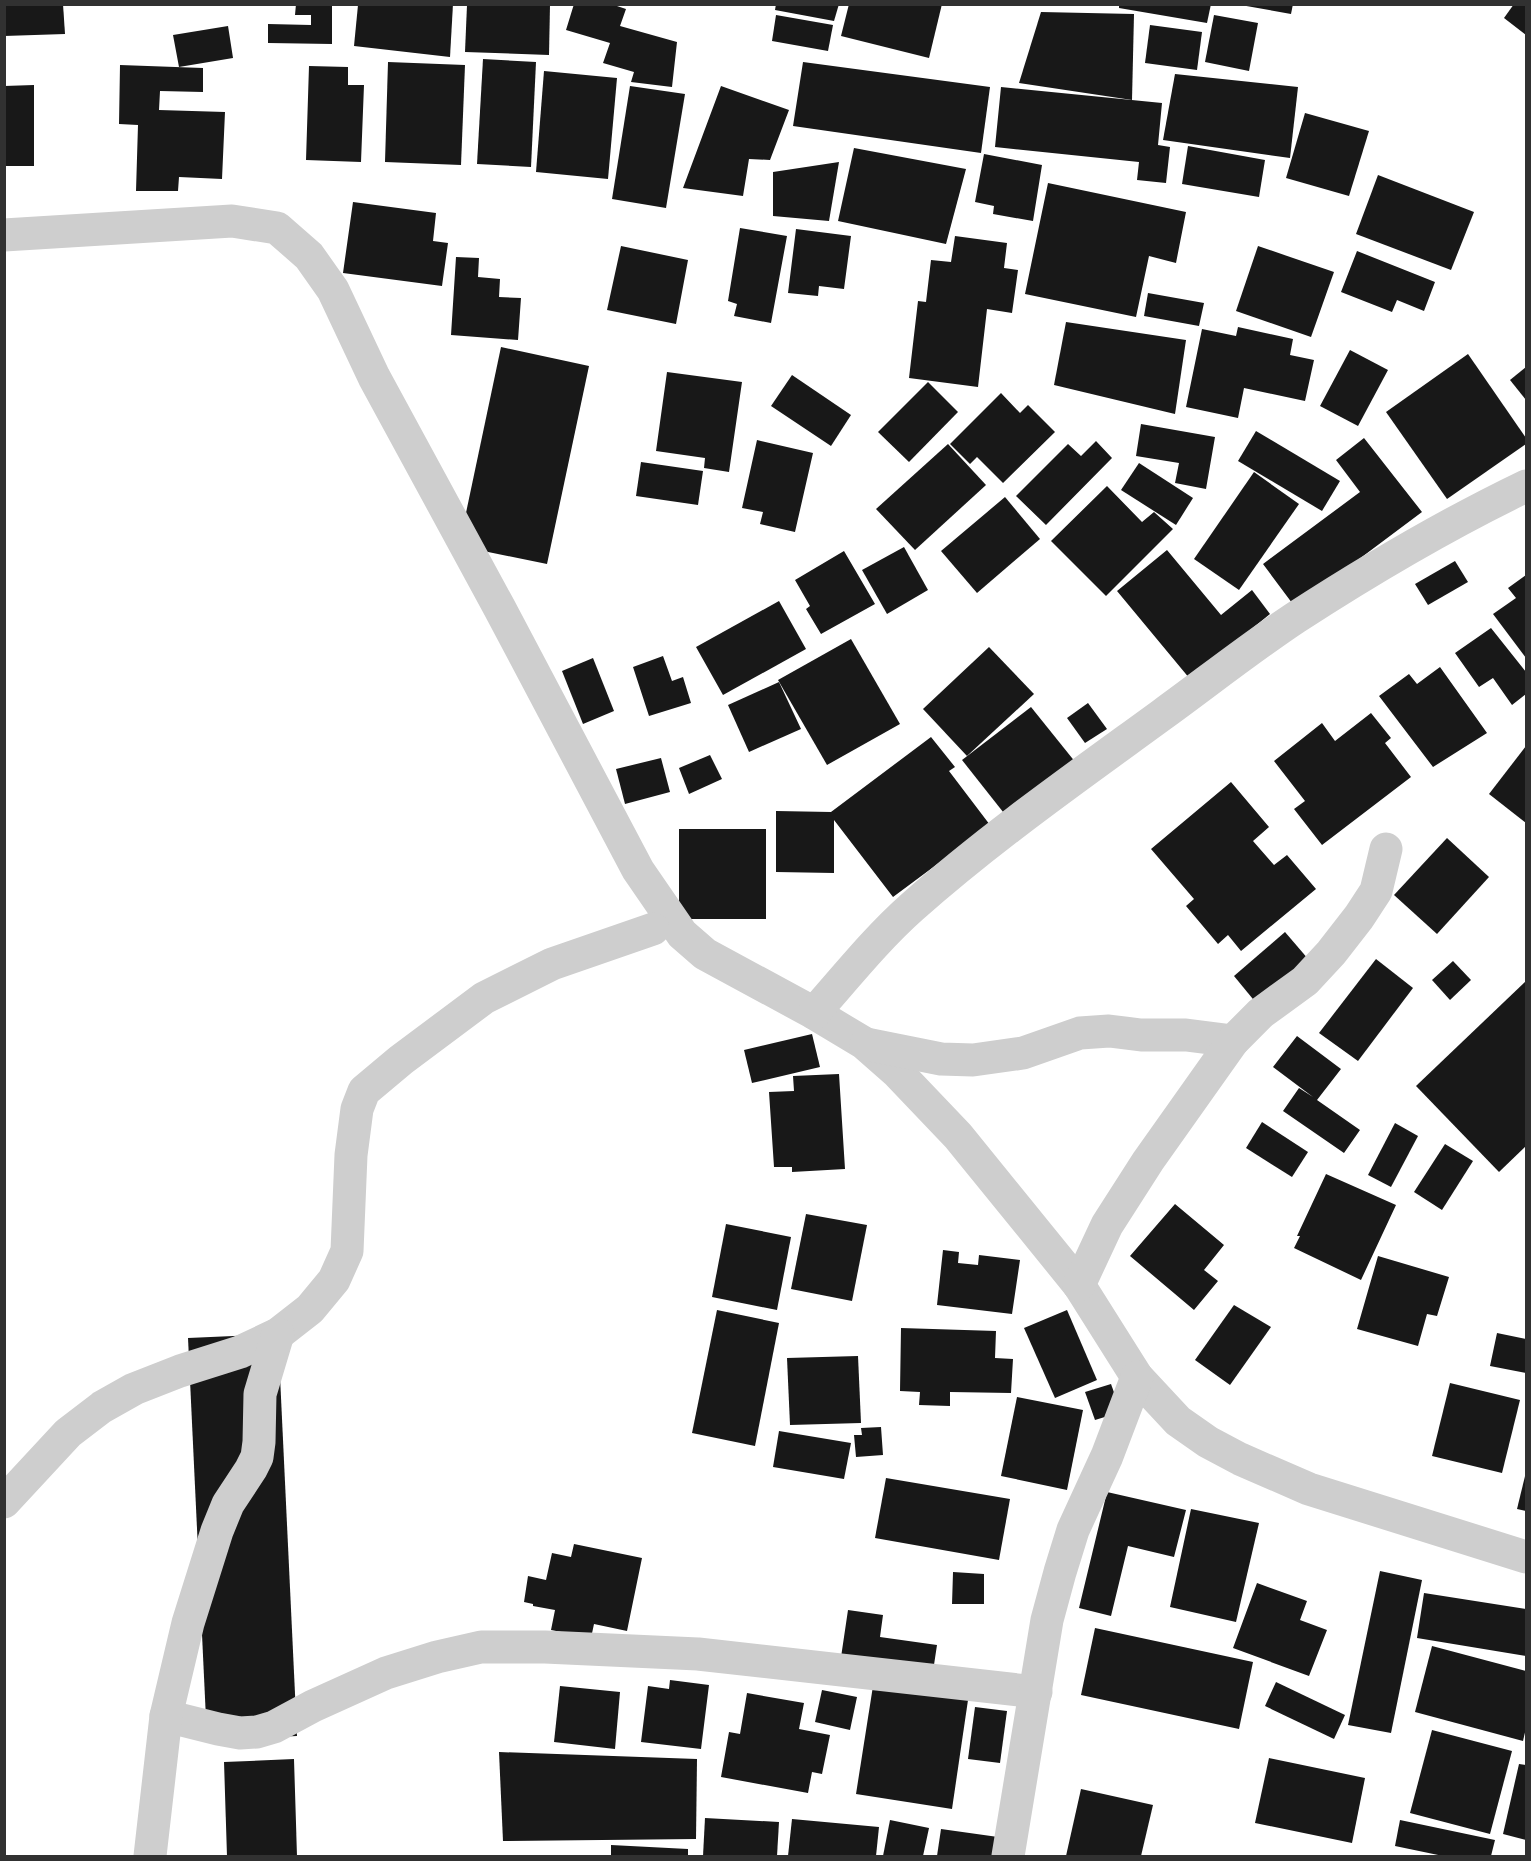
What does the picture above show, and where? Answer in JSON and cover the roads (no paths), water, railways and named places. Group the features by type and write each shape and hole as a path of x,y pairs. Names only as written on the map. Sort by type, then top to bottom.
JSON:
{"street":[{"path":"4,236 232,221 277,228 309,256 333,290 374,377 638,870 681,934 705,954 864,1043 897,1072 958,1136 1079,1285 1137,1377 1178,1421 1208,1442 1240,1459 1309,1489 1527,1557"},
{"path":"814,1013 870,949 911,908 979,852 1121,745 1294,619 1426,539 1527,486"},
{"path":"1079,1285 1107,1226 1148,1161 1233,1041 1262,1013 1305,981 1331,953 1376,891 1386,849"},
{"path":"4,1502 68,1433 102,1407 134,1389 180,1371 240,1353 279,1334 310,1309 334,1280 348,1251 351,1155 357,1109 364,1091 401,1060 484,998 552,964 653,929"},
{"path":"864,1043 941,1059 973,1060 1023,1053 1080,1034 1099,1032 1186,1035 1233,1041"},
{"path":"150,1857 165,1716 188,1623 217,1531 228,1504 257,1457 260,1394 279,1334"},
{"path":"1008,1857 1047,1620 1073,1530 1107,1456 1137,1377"},
{"path":"165,1716 240,1733 257,1732 274,1727 313,1706 386,1673 437,1657 481,1647 545,1647 698,1654 1036,1692"}]}
